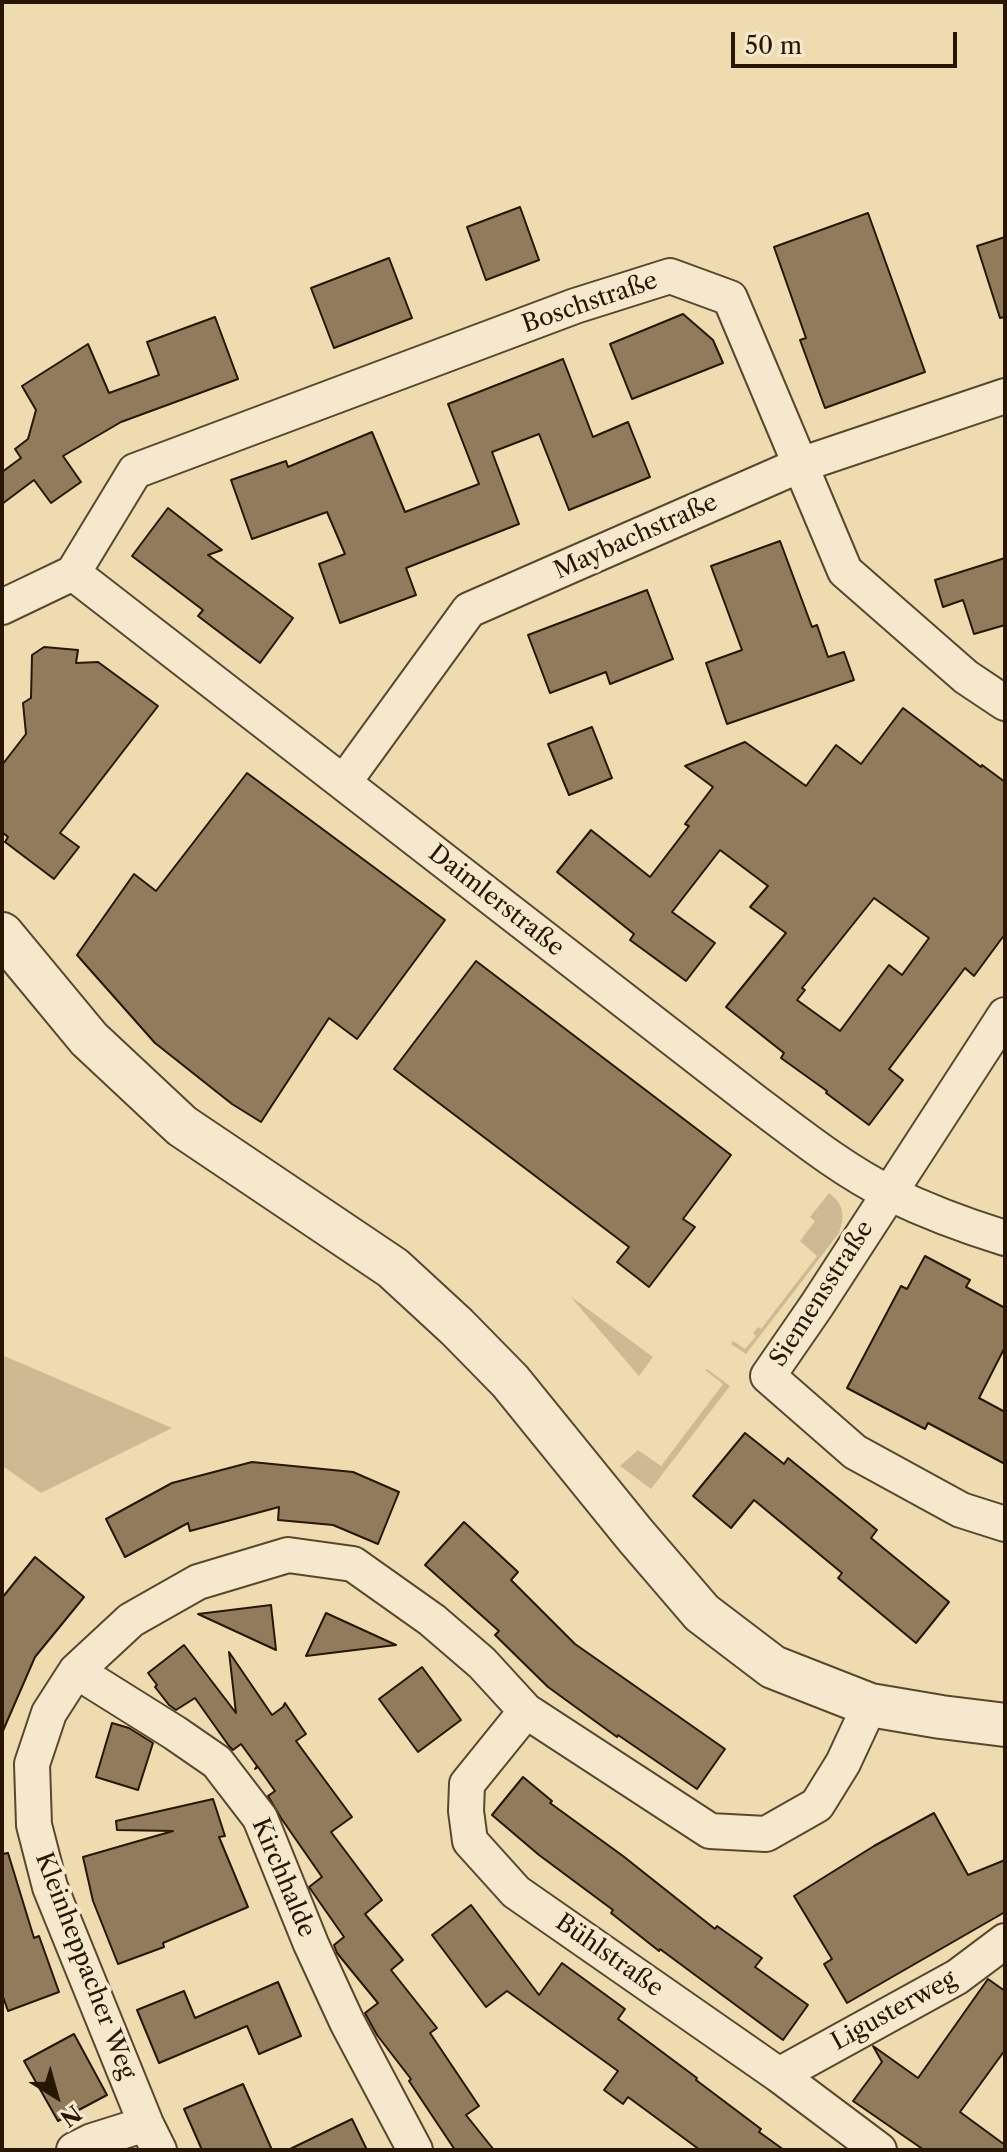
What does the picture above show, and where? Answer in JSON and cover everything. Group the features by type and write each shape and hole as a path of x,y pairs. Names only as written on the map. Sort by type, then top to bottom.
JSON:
{"street":[{"name":"Boschstraße","path":"73,573 135,471 563,310 670,276 730,298 845,571 966,677 1005,703"},
{"name":"Maybachstraße","path":"344,782 469,610 800,465 1005,396"},
{"path":"2,607 73,573"},
{"name":"Daimlerstraße","path":"73,573 755,1102 840,1164 888,1192 969,1227 1005,1238"},
{"path":"2,934 89,1039 182,1126 393,1268 457,1327 510,1381 702,1613 773,1667 870,1705 1005,1725"},
{"name":"Siemensstraße","path":"1005,1015 768,1376 855,1452 961,1510 1005,1524"},
{"name":"Kleinheppacher Weg","path":"152,2137 50,1887 34,1825 32,1764 49,1713 76,1671 131,1620 198,1582 288,1555 353,1564 432,1620 482,1663 526,1711 710,1831 766,1834 817,1805 843,1763 870,1705"},
{"name":"Kirchhalde","path":"76,1671 217,1762 260,1818 311,1944 347,2022 415,2150"},
{"name":"Bühlstraße","path":"526,1711 467,1784 466,1811 470,1841 516,1892 779,2075 879,2150"},
{"name":"Ligusterweg","path":"779,2075 957,1977 1005,1941"},
{"path":"74,2150 92,2141 152,2137"}],"shaded area":[{"path":"829,1193 842,1211 839,1233 746,1354 731,1344 733,1341 745,1349 756,1336 753,1333 758,1327 761,1329 817,1256 800,1241 815,1221 810,1217"},
{"path":"570,1296 653,1357 639,1376"},
{"path":"2,1355 172,1428 41,1493 4,1467 2,1460"},
{"path":"707,1369 730,1386 651,1489 620,1466 638,1450 661,1466 723,1384"}],"building":[{"path":"520,207 539,260 486,280 467,227"},
{"path":"868,213 925,372 825,408 800,340 806,338 774,247"},
{"path":"1005,237 1005,317 1000,318 977,246"},
{"path":"389,258 412,318 334,348 311,288"},
{"path":"683,314 713,340 723,363 632,399 610,344"},
{"path":"215,317 238,379 121,422 63,456 81,482 51,503 34,480 2,504 2,472 21,458 15,449 28,439 36,410 22,386 88,344 109,393 159,375 147,342"},
{"path":"563,359 593,437 628,422 650,477 569,510 539,434 492,452 519,524 406,568 416,595 340,623 319,564 345,554 327,512 252,539 231,480 286,461 288,467 372,432 405,512 479,484 448,404"},
{"path":"168,508 222,550 208,555 293,618 260,663 198,616 203,610 132,556"},
{"path":"780,541 812,627 817,625 828,657 844,652 854,680 727,724 706,663 742,650 711,566"},
{"path":"1005,558 1005,625 974,634 963,600 943,607 935,580"},
{"path":"647,590 673,659 610,684 606,672 550,693 528,635"},
{"path":"44,647 78,650 76,663 98,662 158,706 60,833 79,847 54,879 5,842 8,837 2,832 2,765 26,734 23,703 31,698 32,655"},
{"path":"903,708 1005,782 1005,934 974,976 965,968 889,1069 903,1080 869,1125 781,1058 784,1053 726,1007 786,933 750,907 768,886 720,850 672,912 715,943 686,981 630,940 634,934 557,872 591,830 650,877 689,826 685,824 713,787 685,766 745,742 806,786 836,745 861,764","holes":["874,898 929,938 902,975 889,965 840,1031 797,1000 805,990 802,988"]},
{"path":"592,727 612,778 569,795 548,744"},
{"path":"247,773 445,920 357,1039 329,1018 261,1122 232,1104 155,1043 77,955 134,874 156,891"},
{"path":"476,961 731,1155 683,1219 695,1227 649,1287 617,1262 629,1247 394,1069"},
{"path":"925,1256 970,1280 966,1287 1005,1308 1005,1347 979,1398 1005,1412 1005,1464 928,1423 925,1429 847,1388 901,1286 907,1289"},
{"path":"745,1433 784,1464 788,1458 877,1530 871,1538 949,1602 916,1643 838,1578 842,1573 754,1500 731,1528 693,1496"},
{"path":"252,1462 353,1472 399,1492 378,1544 333,1525 278,1520 279,1507 190,1531 188,1523 125,1557 106,1519 172,1483"},
{"path":"464,1522 518,1572 511,1580 575,1644 725,1749 697,1789 548,1687 495,1635 499,1631 425,1565"},
{"path":"35,1557 84,1597 35,1657 2,1733 2,1598"},
{"path":"271,1605 276,1650 198,1614"},
{"path":"326,1613 396,1645 306,1656"},
{"path":"184,1645 236,1713 229,1652 272,1715 285,1703 306,1734 296,1741 352,1817 331,1832 382,1900 365,1914 403,1960 391,1970 437,2028 430,2033 479,2106 466,2115 494,2150 455,2150 409,2081 411,2079 377,2035 365,2013 378,2003 337,1953 334,1945 344,1937 309,1887 322,1877 268,1796 275,1791 258,1767 255,1769 257,1766 241,1744 233,1750 229,1746 195,1698 176,1710 155,1687 157,1685 148,1673"},
{"path":"422,1667 461,1720 418,1752 379,1699"},
{"path":"112,1723 129,1728 153,1743 138,1790 96,1777"},
{"path":"523,1777 552,1801 550,1803 715,1929 717,1926 762,1958 755,1967 808,2005 783,2040 659,1951 611,1913 613,1910 539,1855 492,1815"},
{"path":"213,1799 225,1836 219,1837 248,1907 163,1943 164,1947 118,1964 93,1901 83,1857 173,1831 117,1830 116,1821"},
{"path":"934,1813 968,1875 1005,1860 1005,1912 847,2003 824,1964 832,1959 794,1896"},
{"path":"8,1853 34,1938 39,1936 59,1992 8,2011 2,1994 2,1854"},
{"path":"471,1905 539,1995 562,1963 625,2009 618,2019 697,2078 784,2150 700,2150 628,2097 623,2104 604,2090 618,2071 507,1991 486,2007 432,1935"},
{"path":"988,1979 1005,1991 1005,2050 960,2112 1005,2145 1005,2150 924,2150 853,2101 882,2062 873,2046 918,2078"},
{"path":"278,1982 301,2036 259,2054 247,2026 159,2063 137,2010 184,1991 195,2018"},
{"path":"74,2034 107,2095 58,2121 24,2061"},
{"path":"243,2084 272,2150 202,2150 184,2109"},
{"path":"352,2119 367,2150 288,2150"}]}
